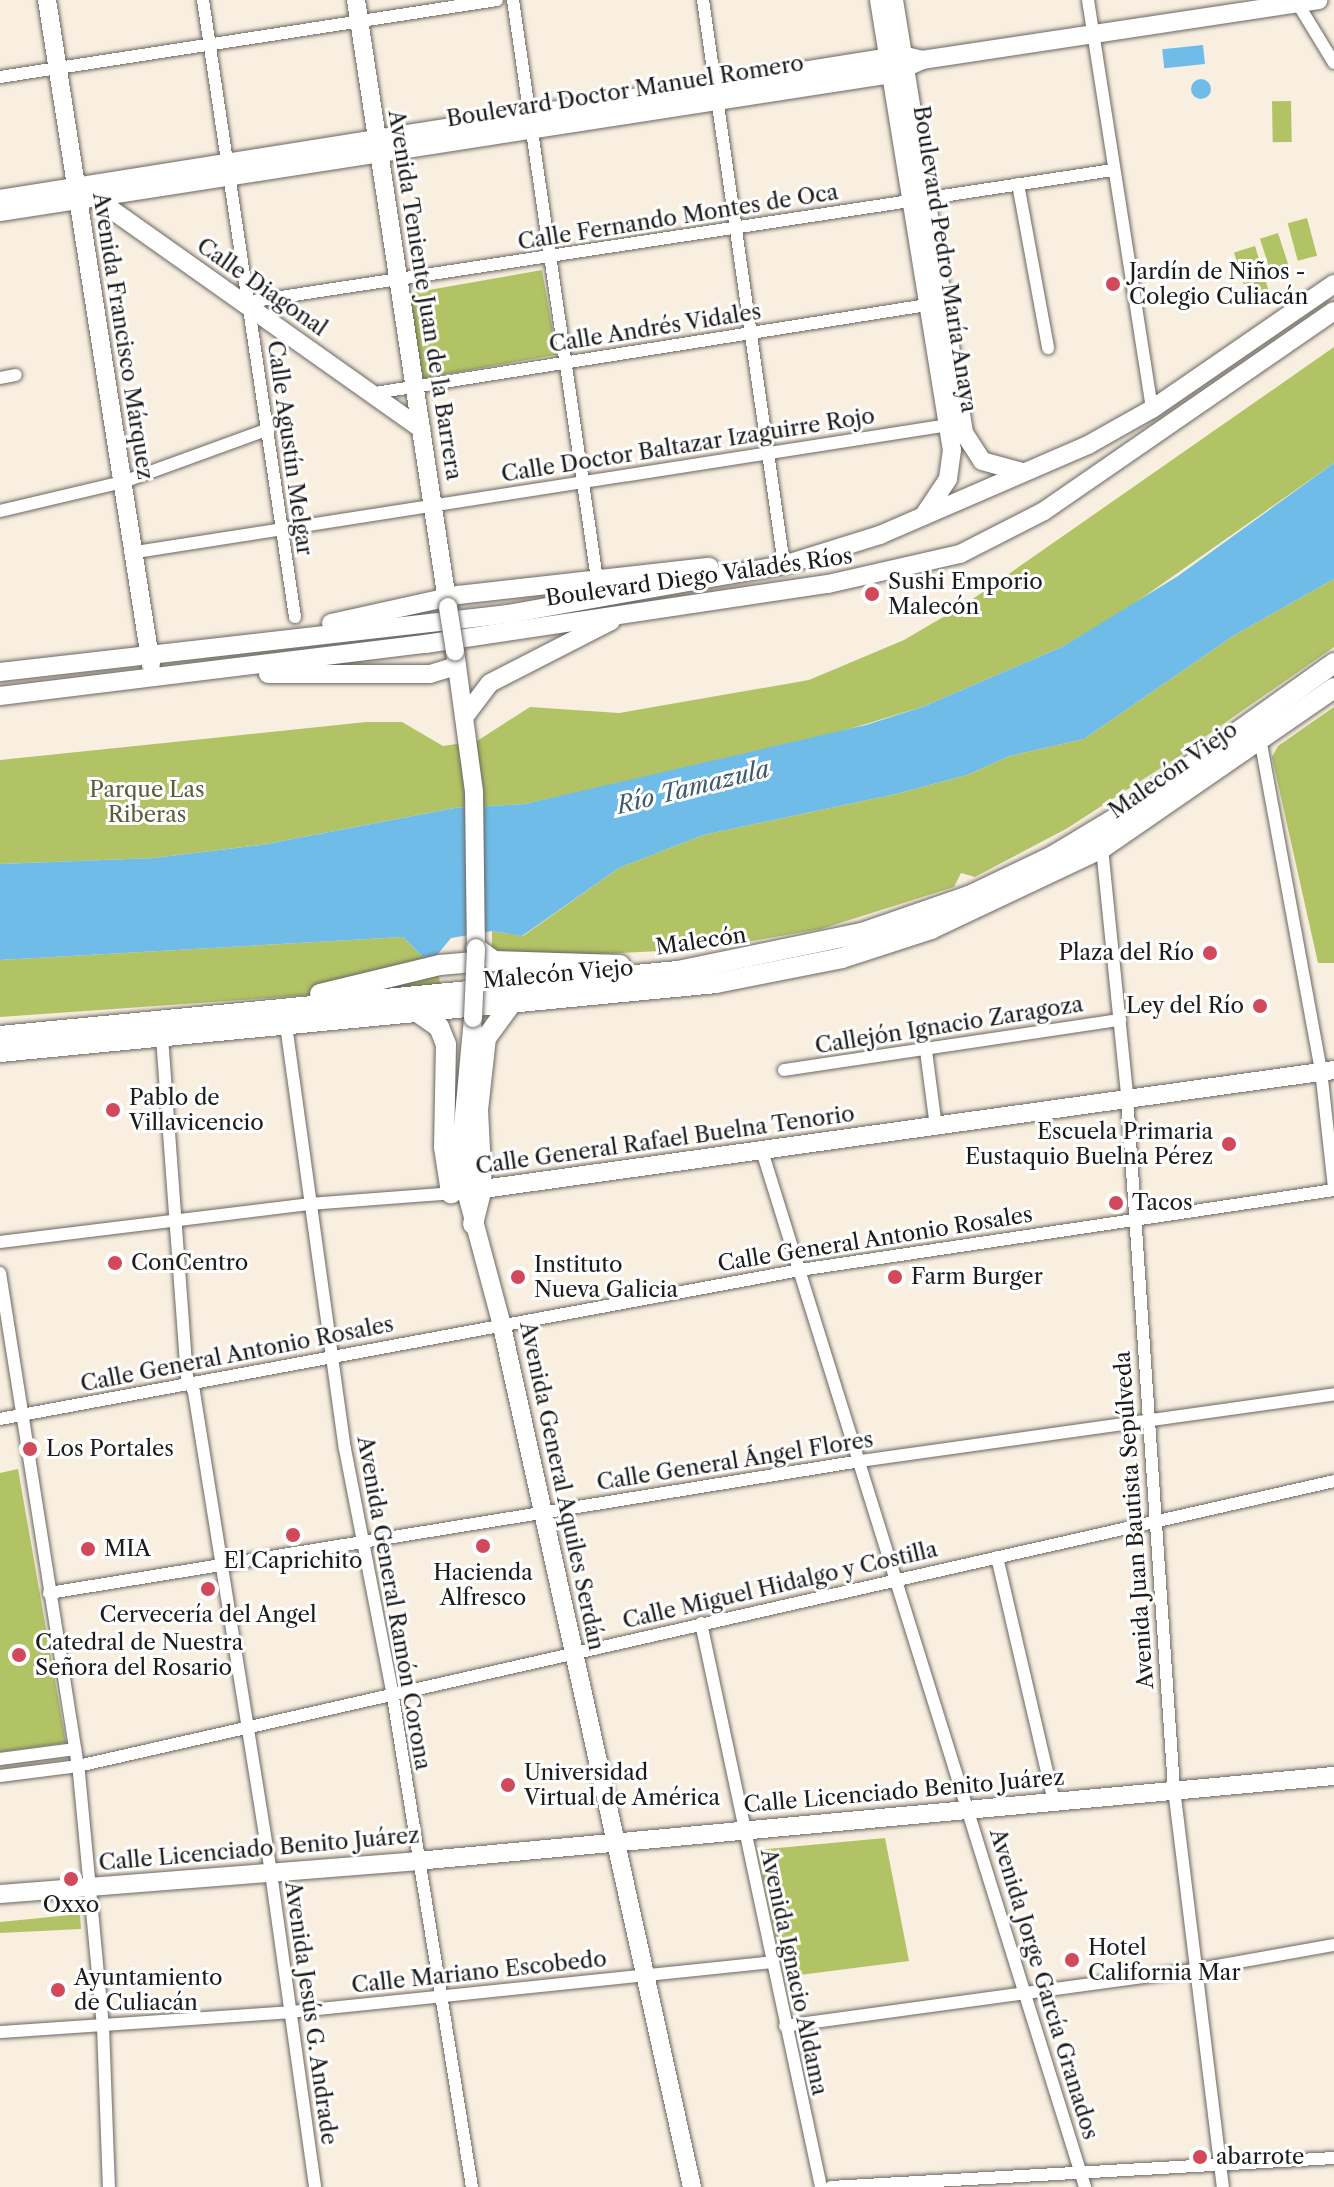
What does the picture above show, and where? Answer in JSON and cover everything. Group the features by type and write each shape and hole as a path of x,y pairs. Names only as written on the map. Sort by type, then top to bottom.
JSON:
{"main road":[{"name":"Avenida Francisco Márquez","path":"47,0 75,193 136,552 152,680"},
{"name":"Avenida Teniente Juan de la Barrera","path":"356,0 447,603"},
{"name":"Boulevard Pedro María Anaya","path":"879,0 896,65 955,424 951,471 922,518"},
{"name":"Boulevard Pedro María Anaya","path":"894,0 896,65"},
{"name":"Boulevard Doctor Manuel Romero","path":"0,199 75,193 228,171 1318,0"},
{"name":"Boulevard Doctor Manuel Romero","path":"0,212 75,193 95,198 228,171"},
{"name":"Calle Diagonal","path":"95,198 422,429"},
{"name":"Boulevard Diego Valadés Ríos","path":"0,672 508,614 775,567 880,535 1088,445 1152,409 1334,284"},
{"name":"Boulevard Diego Valadés Ríos","path":"0,696 234,670 842,582 973,548 1081,486 1334,311"},
{"name":"Boulevard Pedro María Anaya","path":"955,424 982,461 1022,472"},
{"path":"1081,486 1101,459 1088,445"},
{"path":"842,582 838,559 880,535"},
{"path":"220,647 447,603 597,579 743,564 775,567"},
{"path":"447,603 466,718 474,791 476,955 463,1171 473,1224"},
{"path":"466,718 490,683 626,614"},
{"path":"234,670 245,674 430,674 456,659"},
{"name":"Malecón","path":"6,1034 672,971 803,949 895,924 1010,878 1121,815 1257,728 1334,663"},
{"name":"Malecón Viejo","path":"0,1052 716,983 842,958 943,924 1102,848 1257,728 1334,688"},
{"path":"1102,848 1121,815"},
{"path":"261,1010 476,955 494,961 672,971"},
{"path":"466,1191 486,1038 511,1004"},
{"path":"416,1011 439,1027 446,1044 444,1147 466,1191"},
{"name":"Calle General Rafael Buelna Tenorio","path":"466,1191 1327,1070"},
{"name":"Avenida General Aquiles Serdán","path":"473,1224 501,1322 692,2187"},
{"name":"Calle Licenciado Benito Juárez","path":"0,1894 417,1861 1334,1776"}],"street":[{"name":"Calle Agustín Melgar","path":"203,0 295,617"},
{"path":"0,77 497,0"},
{"path":"513,0 597,579"},
{"path":"703,0 720,92 771,453 775,567"},
{"path":"1088,0 1152,409"},
{"path":"1298,4 1334,63"},
{"name":"Calle Fernando Montes de Oca","path":"249,306 1113,170"},
{"path":"1018,184 1048,348"},
{"name":"Calle Andrés Vidales","path":"375,393 935,304"},
{"path":"0,378 16,375"},
{"name":"Calle Doctor Baltazar Izaguirre Rojo","path":"136,552 955,424"},
{"path":"0,511 123,482 269,429"},
{"path":"1257,728 1327,1070 1334,1189"},
{"name":"Avenida Juan Bautista Sepúlveda","path":"1102,848 1127,1096 1132,1220 1174,1789 1199,1969 1223,2187"},
{"name":"Callejón Ignacio Zaragoza","path":"784,1070 1120,1020"},
{"name":"Avenida General Ramón Corona","path":"286,1025 331,1359 361,1542 392,1691 472,2187"},
{"name":"Avenida Jesús G. Andrade","path":"162,1037 189,1386 194,1392 218,1566 271,1873 315,2187"},
{"path":"926,1051 936,1127"},
{"name":"Avenida Jorge García Granados","path":"762,1151 1028,1994 1085,2187"},
{"name":"Calle General Antonio Rosales","path":"0,1419 331,1359 501,1322 800,1270 1334,1189"},
{"name":"Calle General Rafael Buelna Tenorio","path":"0,1242 309,1204 466,1191"},
{"path":"0,1273 19,1415 78,1766 103,2026 109,2187"},
{"name":"Calle General Ángel Flores","path":"49,1593 860,1461 1334,1394"},
{"name":"Calle Miguel Hidalgo y Costilla","path":"0,1776 78,1766 392,1691 574,1653 1334,1481"},
{"path":"997,1557 1054,1802"},
{"name":"Avenida Ignacio Aldama","path":"701,1623 821,2187"},
{"path":"0,1759 75,1749"},
{"path":"785,2026 1199,1969 1334,1945"},
{"name":"Calle Mariano Escobedo","path":"0,2032 290,2012 771,1962"},
{"path":"831,2187 1334,2158"}],"green space":[{"path":"1272,101 1291,101 1292,142 1273,142"},
{"path":"1307,218 1317,256 1298,261 1288,223"},
{"path":"1278,233 1291,272 1273,278 1260,239"},
{"path":"1255,246 1270,294 1249,300 1234,252"},
{"path":"542,270 557,355 419,379 404,294"},
{"name":"Parque Las Riberas","path":"1334,347 1334,463 1125,610 1064,646 925,706 794,746 525,804 455,808 261,845 154,858 0,864 0,760 366,722 402,722 443,746 477,741 530,707 619,713 809,680 904,640 967,603"},
{"path":"1334,579 1334,647 1203,738 1184,744 1184,753 1066,829 975,877 961,873 954,887 821,929 729,945 720,939 704,949 492,959 492,931 523,936 619,868 703,835 896,794 967,775 1010,756 1084,739 1233,636"},
{"path":"1334,707 1334,963 1318,963 1272,757 1278,746"},
{"path":"403,937 423,957 437,955 440,986 0,1017 0,960"},
{"path":"18,1469 66,1743 0,1752 0,1473"},
{"path":"885,1838 909,1961 784,1977 757,1850"},
{"path":"80,1914 81,1929 0,1933 0,1922"}],"water":[{"path":"1203,45 1205,64 1164,68 1162,49"},
{"path":"1197,79 1205,79 1211,89 1205,99 1197,99 1191,93 1191,85"},
{"name":"Río Tamazula","path":"1334,463 1334,579 1233,636 1084,739 1010,756 967,775 896,794 703,835 619,868 522,936 492,931 451,938 437,955 423,957 403,937 0,960 0,864 154,858 261,845 455,808 525,804 866,725 925,706 1064,646 1178,576"}],"place":[{"name":"Jardín de Niños - Colegio Culiacán","path":"1113,284"},
{"name":"Sushi Emporio Malecón","path":"872,594"},
{"name":"Plaza del Río","path":"1210,953"},
{"name":"Ley del Río","path":"1260,1006"},
{"name":"Pablo de Villavicencio","path":"113,1110"},
{"name":"Escuela Primaria Eustaquio Buelna Pérez","path":"1229,1144"},
{"name":"Tacos","path":"1116,1203"},
{"name":"ConCentro","path":"115,1263"},
{"name":"Instituto Nueva Galicia","path":"518,1277"},
{"name":"Farm Burger","path":"895,1277"},
{"name":"Los Portales","path":"30,1449"},
{"name":"El Caprichito","path":"293,1535"},
{"name":"Hacienda Alfresco","path":"483,1546"},
{"name":"MIA","path":"88,1549"},
{"name":"Cervecería del Angel","path":"208,1589"},
{"name":"Catedral de Nuestra Señora del Rosario","path":"19,1655"},
{"name":"Universidad Virtual de América","path":"508,1785"},
{"name":"Oxxo","path":"71,1879"},
{"name":"Hotel California Mar","path":"1072,1960"},
{"name":"Ayuntamiento de Culiacán","path":"58,1990"},
{"name":"abarrote","path":"1200,2157"}]}
